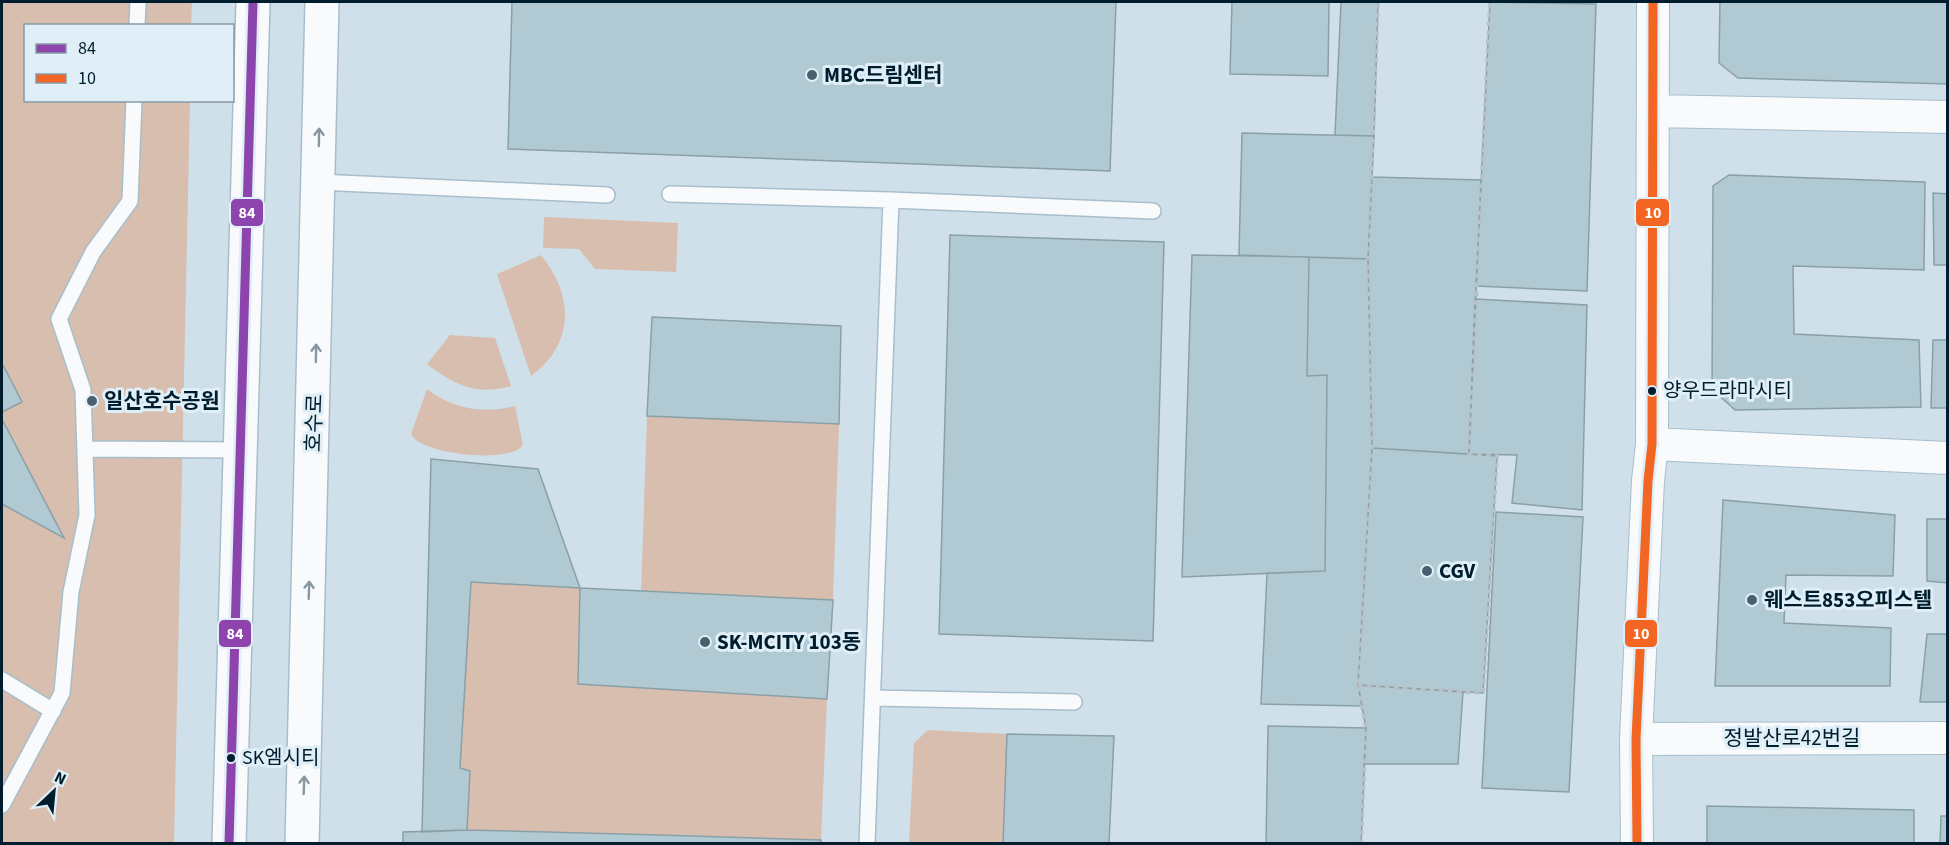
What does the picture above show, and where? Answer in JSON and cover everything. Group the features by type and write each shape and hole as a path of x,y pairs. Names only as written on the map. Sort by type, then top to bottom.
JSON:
{"main road":[{"path":"229,843 253,2"},
{"name":"호수로","path":"302,843 316,357 322,2"}],"street":[{"path":"1637,843 1636,739 1648,481 1652,444 1653,2"},
{"path":"1654,111 1947,117"},
{"path":"1652,444 1947,458"},
{"name":"정발산로42번길","path":"1636,739 1947,738"}],"lane":[{"path":"137,24 138,2"},
{"path":"2,805 62,693 71,592 87,514 83,390 59,319 93,252 130,201 134,102"},
{"path":"318,182 607,195"},
{"path":"669,194 1154,211"},
{"path":"867,843 891,200"},
{"path":"85,448 240,450"},
{"path":"2,680 53,711"},
{"path":"873,698 1074,702"}],"path":[{"path":"1361,843 1366,728 1358,685 1372,448 1368,259 1378,2"},
{"path":"1358,685 1483,693 1497,456 1469,454 1490,2"}],"shaded area":[{"name":"일산호수공원","path":"2,2 192,2 191,24 24,24 24,102 190,102 174,843 2,844"},
{"path":"544,217 678,223 676,272 595,269 579,249 543,248"},
{"path":"541,255 560,286 565,318 556,349 531,376 497,274"},
{"path":"450,335 495,338 511,386 488,390 466,387 446,378 427,364"},
{"path":"427,389 447,401 469,408 492,410 515,406 523,445 515,451 502,454 466,455 447,452 418,441 411,434"},
{"path":"647,416 839,424 833,600 641,593"},
{"path":"471,582 580,588 578,684 827,699 821,840 467,830 460,768"},
{"path":"928,730 1007,734 1003,843 909,844 914,743"}],"building":[{"name":"MBC드림센터","path":"512,2 1116,2 1110,171 508,149"},
{"path":"1232,2 1329,2 1328,76 1230,74"},
{"path":"1341,2 1378,2 1374,136 1335,135"},
{"path":"1490,2 1596,4 1587,291 1476,286"},
{"path":"1720,2 1948,2 1948,84 1738,78 1719,63"},
{"path":"1242,133 1374,136 1368,259 1239,255"},
{"path":"1729,175 1925,182 1924,270 1793,266 1794,334 1919,340 1921,407 1735,410 1712,389 1713,186"},
{"path":"1372,177 1481,180 1469,454 1372,448 1368,259"},
{"path":"1933,193 1948,194 1948,265 1934,265"},
{"path":"950,235 1164,242 1153,641 939,634"},
{"path":"1192,255 1309,257 1307,376 1327,375 1325,571 1182,577"},
{"path":"1309,257 1368,259 1372,448 1358,685 1362,706 1261,704 1267,573 1325,571 1327,375 1307,376"},
{"path":"1475,299 1587,305 1582,510 1512,503 1517,455 1469,454"},
{"path":"652,317 841,326 839,424 647,416"},
{"path":"1933,340 1948,340 1948,408 1931,408"},
{"path":"2,363 22,402 2,412"},
{"path":"2,419 64,538 2,504"},
{"name":"CGV","path":"1372,448 1497,456 1483,693 1358,685"},
{"path":"431,459 538,469 580,588 471,582 460,768 470,771 467,830 422,832"},
{"name":"웨스트853오피스텔","path":"1723,500 1895,515 1893,576 1786,575 1784,623 1891,628 1890,686 1715,686"},
{"path":"1496,512 1583,517 1569,792 1482,788"},
{"path":"1927,519 1948,519 1948,583 1927,581"},
{"name":"SK-MCITY 103동","path":"580,588 833,600 827,699 578,684"},
{"path":"1927,634 1948,634 1948,702 1920,702"},
{"path":"1358,685 1463,692 1458,764 1364,764 1366,728"},
{"path":"1268,726 1366,728 1361,844 1266,844"},
{"path":"1007,734 1114,736 1109,844 1003,844"},
{"path":"1707,806 1914,810 1914,844 1707,844"},
{"path":"1941,816 1948,816 1948,844 1940,844"},
{"path":"467,830 821,840 821,844 403,844 403,832"}],"transit line":[{"name":"84","path":"229,844 253,2"},
{"name":"10","path":"1637,844 1636,739 1648,481 1652,444 1653,2"}],"place":[{"name":"MBC드림센터","path":"812,75"},
{"name":"양우드라마시티","path":"1652,391"},
{"name":"일산호수공원","path":"92,401"},
{"name":"CGV","path":"1427,571"},
{"name":"웨스트853오피스텔","path":"1752,600"},
{"name":"SK-MCITY 103동","path":"705,642"},
{"name":"SK엠시티","path":"231,758"}]}
